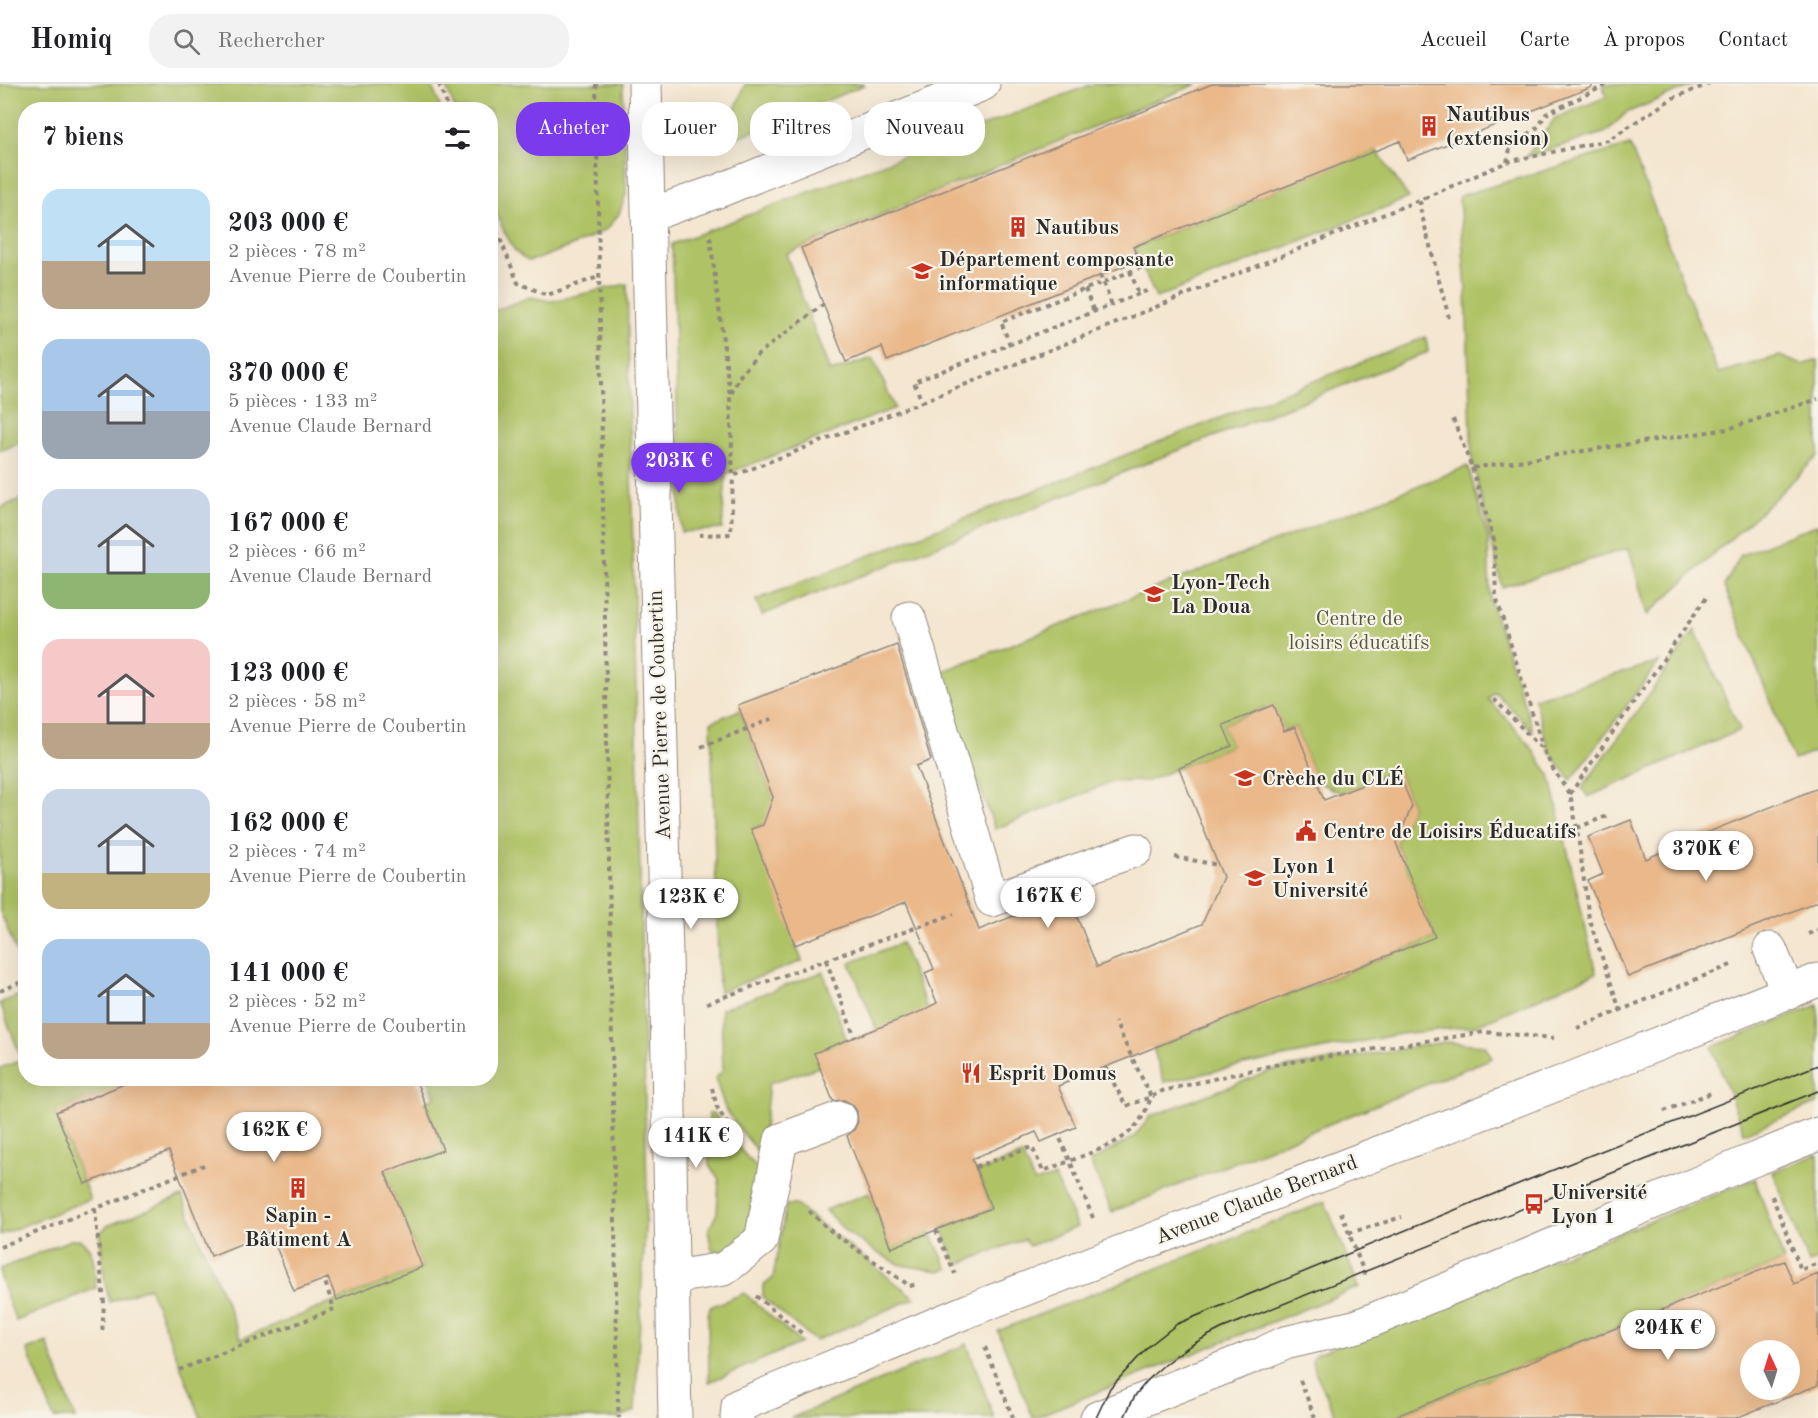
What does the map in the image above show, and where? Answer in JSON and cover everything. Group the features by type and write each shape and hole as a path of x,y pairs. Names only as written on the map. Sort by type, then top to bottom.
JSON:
{"street":[{"name":"Avenue Pierre de Coubertin","path":"645,84 675,1418"},
{"path":"648,215 721,190 983,84"},
{"path":"909,618 992,900 1136,850"},
{"path":"1770,949 1788,993"},
{"name":"Avenue Claude Bernard","path":"738,1418 738,1406 970,1310 1568,1080 1818,980"},
{"path":"673,1277 724,1269 761,1240 781,1140 840,1118"},
{"path":"1097,1418 1285,1343 1358,1326 1818,1134"}],"path":[{"path":"439,84 446,102"},
{"path":"596,84 601,276 612,1106 620,1418"},
{"path":"1507,162 1510,149 1539,126 1546,114 1604,86 1603,84"},
{"path":"733,476 922,402 1429,196 1507,162 1608,140 1673,98 1709,84"},
{"path":"1429,196 1419,204 1449,318"},
{"path":"699,535 731,534 733,476 730,397 709,230"},
{"path":"498,234 518,283 547,295 601,276"},
{"path":"1010,345 1000,322 1155,262"},
{"path":"1130,271 1138,294"},
{"path":"1100,275 1112,304"},
{"path":"1085,289 1094,312"},
{"path":"922,402 914,382 1149,290"},
{"path":"730,397 739,377 758,354 824,304"},
{"path":"1472,468 1728,429 1818,399"},
{"path":"1453,419 1472,468 1494,540 1496,597 1544,751 1570,794 1578,828 1589,919 1620,1010"},
{"path":"1570,794 1708,595"},
{"path":"1494,699 1544,751"},
{"path":"701,747 774,718"},
{"path":"1578,828 1609,815"},
{"path":"701,1005 992,900"},
{"path":"1573,1030 1818,930"},
{"path":"826,960 855,1038"},
{"path":"0,989 18,983"},
{"path":"975,1167 1032,1147 1043,1171 1121,1140 1134,1130 1146,1113 1151,1097 1115,1022"},
{"path":"1105,1067 1126,1106 1162,1091 1273,1065 1484,1032 1554,1038 1563,1034"},
{"path":"1664,1111 1714,1092"},
{"path":"1058,1134 1092,1216"},
{"path":"1757,1158 1801,1270 1818,1263"},
{"path":"0,1247 204,1165"},
{"path":"1326,1173 1368,1281"},
{"path":"95,1209 104,1304 102,1334"},
{"path":"1349,1233 1402,1217"},
{"path":"936,1230 953,1271"},
{"path":"724,1269 839,1364"},
{"path":"179,1370 334,1309 324,1280"},
{"path":"970,1310 1013,1418"}],"green space":[{"path":"0,84 431,84 438,102 18,102 18,444 0,451"},
{"path":"445,84 623,84 623,102 516,102 516,156 625,156 626,194 619,214 607,229 538,259 528,261 515,251 498,216 498,102 452,102"},
{"path":"745,84 864,85 823,102 750,102 750,132 738,137 738,102"},
{"path":"1093,84 1197,84 786,254 830,372 873,358 895,408 726,474 722,529 681,532 672,244 904,156 985,156 985,125"},
{"path":"1603,84 1696,84 1626,113 1606,132 1526,157 1555,118 1606,97"},
{"path":"1630,145 1718,373 1780,356 1802,365 1818,360 1818,456 1647,615 1629,548 1502,587 1472,460 1466,291 1459,196"},
{"path":"1376,150 1409,198 1156,298 1134,247"},
{"path":"627,284 647,1193 635,1411 618,1418 201,1418 149,1287 110,1302 105,1284 101,1232 107,1226 182,1196 241,1339 422,1267 385,1172 443,1149 425,1102 435,1097 431,1086 498,1086 498,309 530,297 552,301"},
{"path":"1426,337 1428,352 762,615 756,600"},
{"name":"Centre de loisirs éducatifs","path":"1468,466 1488,538 1490,600 1534,733 1495,692 1488,699 1526,740 1550,775 1596,973 1474,1026 1400,1034 1164,1082 1153,1048 1253,1008 1281,984 1286,996 1435,937 1396,843 1412,806 1398,771 1341,793 1317,782 1295,727 1284,731 1273,705 1223,725 1232,746 1147,781 1112,782 995,829 938,673"},
{"path":"18,500 18,956 0,911 0,508"},
{"path":"1818,524 1818,751 1794,760 1724,586 1741,555"},
{"path":"1695,630 1740,730 1588,797 1582,788"},
{"path":"1659,662 1571,780 1549,751 1534,698"},
{"path":"740,710 781,818 752,829 802,961 719,992 711,722"},
{"path":"901,943 941,1043 883,1046 850,963"},
{"path":"823,972 847,1041 819,1067 769,1083 761,1156 726,1111 715,1078 723,1071 721,1009"},
{"path":"18,996 18,1050 0,1003"},
{"path":"1818,1005 1818,1103 1744,1133 1712,1047"},
{"path":"1444,1042 1485,1045 1492,1058 1112,1212 1090,1162 1134,1137 1151,1116 1273,1070"},
{"path":"18,1061 18,1086 121,1086 56,1112 90,1199 0,1235 0,1068"},
{"path":"709,1113 714,1113 734,1142 759,1169 747,1235 730,1252 712,1250 708,1231 717,1213 719,1179 709,1165"},
{"path":"1818,1154 1818,1259 1809,1263 1773,1172"},
{"path":"1022,1155 1034,1182 1055,1177 1077,1227 1029,1246 1024,1239 957,1265 942,1228 991,1208 977,1172"},
{"path":"1755,1179 1784,1261 1391,1418 1337,1418 1314,1369 1312,1361 1316,1354"},
{"path":"869,1193 891,1247 930,1232 948,1269 940,1271 901,1265 845,1231 825,1210"},
{"path":"1325,1202 1359,1287 1033,1418 998,1331"},
{"path":"786,1205 796,1205 915,1298 815,1341 763,1298 763,1286 773,1278"},
{"path":"79,1239 85,1243 92,1254 96,1288 16,1321 0,1279 0,1269 70,1240"},
{"path":"744,1293 801,1343 709,1382 708,1315 710,1307"},
{"path":"47,1342 75,1418 54,1418 27,1350"},
{"path":"967,1344 994,1418 791,1418"}],"building":[{"name":"Nautibus","path":"1212,84 1592,84 1592,87 1407,160 1400,141 1133,247 1139,260 887,361 882,347 846,362 801,248"},
{"path":"897,645 931,760 916,766 979,930 1068,894 1097,967 1202,924 1223,877 1179,768 1232,746 1223,725 1274,705 1284,731 1295,727 1324,800 1398,771 1412,806 1396,843 1435,937 1058,1086 1076,1127 1041,1142 1036,1132 972,1159 991,1208 891,1248 847,1136 858,1122 857,1111 852,1104 844,1100 833,1101 814,1053 937,1003 925,973 934,969 906,902 795,945 751,829 763,825 773,797 738,705"},
{"path":"1818,788 1818,901 1628,977 1588,881 1603,874 1588,837 1631,820 1646,859"},
{"name":"Sapin - Bâtiment A","path":"119,1086 418,1086 443,1150 385,1172 422,1267 337,1300 328,1278 294,1291 270,1232 211,1256 169,1151 85,1184 56,1112"},
{"path":"1784,1261 1794,1284 1818,1274 1818,1385 1800,1392 1800,1340 1740,1340 1740,1400 1781,1400 1736,1418 1396,1418 1396,1416"}],"tram line":[{"path":"1096,1418 1110,1388 1149,1346 1177,1324 1528,1180 1818,1065"},
{"path":"1124,1418 1137,1393 1156,1372 1187,1348 1223,1328 1818,1091"}],"place":[{"name":"Nautibus (extension)","path":"1429,126"},
{"name":"Nautibus","path":"1018,227"},
{"name":"Département composante informatique","path":"922,271"},
{"name":"Lyon-Tech La Doua","path":"1154,594"},
{"name":"Crèche du CLÉ","path":"1245,778"},
{"name":"Centre de Loisirs Éducatifs","path":"1306,831"},
{"name":"Lyon 1 Université","path":"1255,878"},
{"name":"Esprit Domus","path":"971,1073"},
{"name":"Sapin - Bâtiment A","path":"298,1188"},
{"name":"Université Lyon 1","path":"1534,1204"}]}
